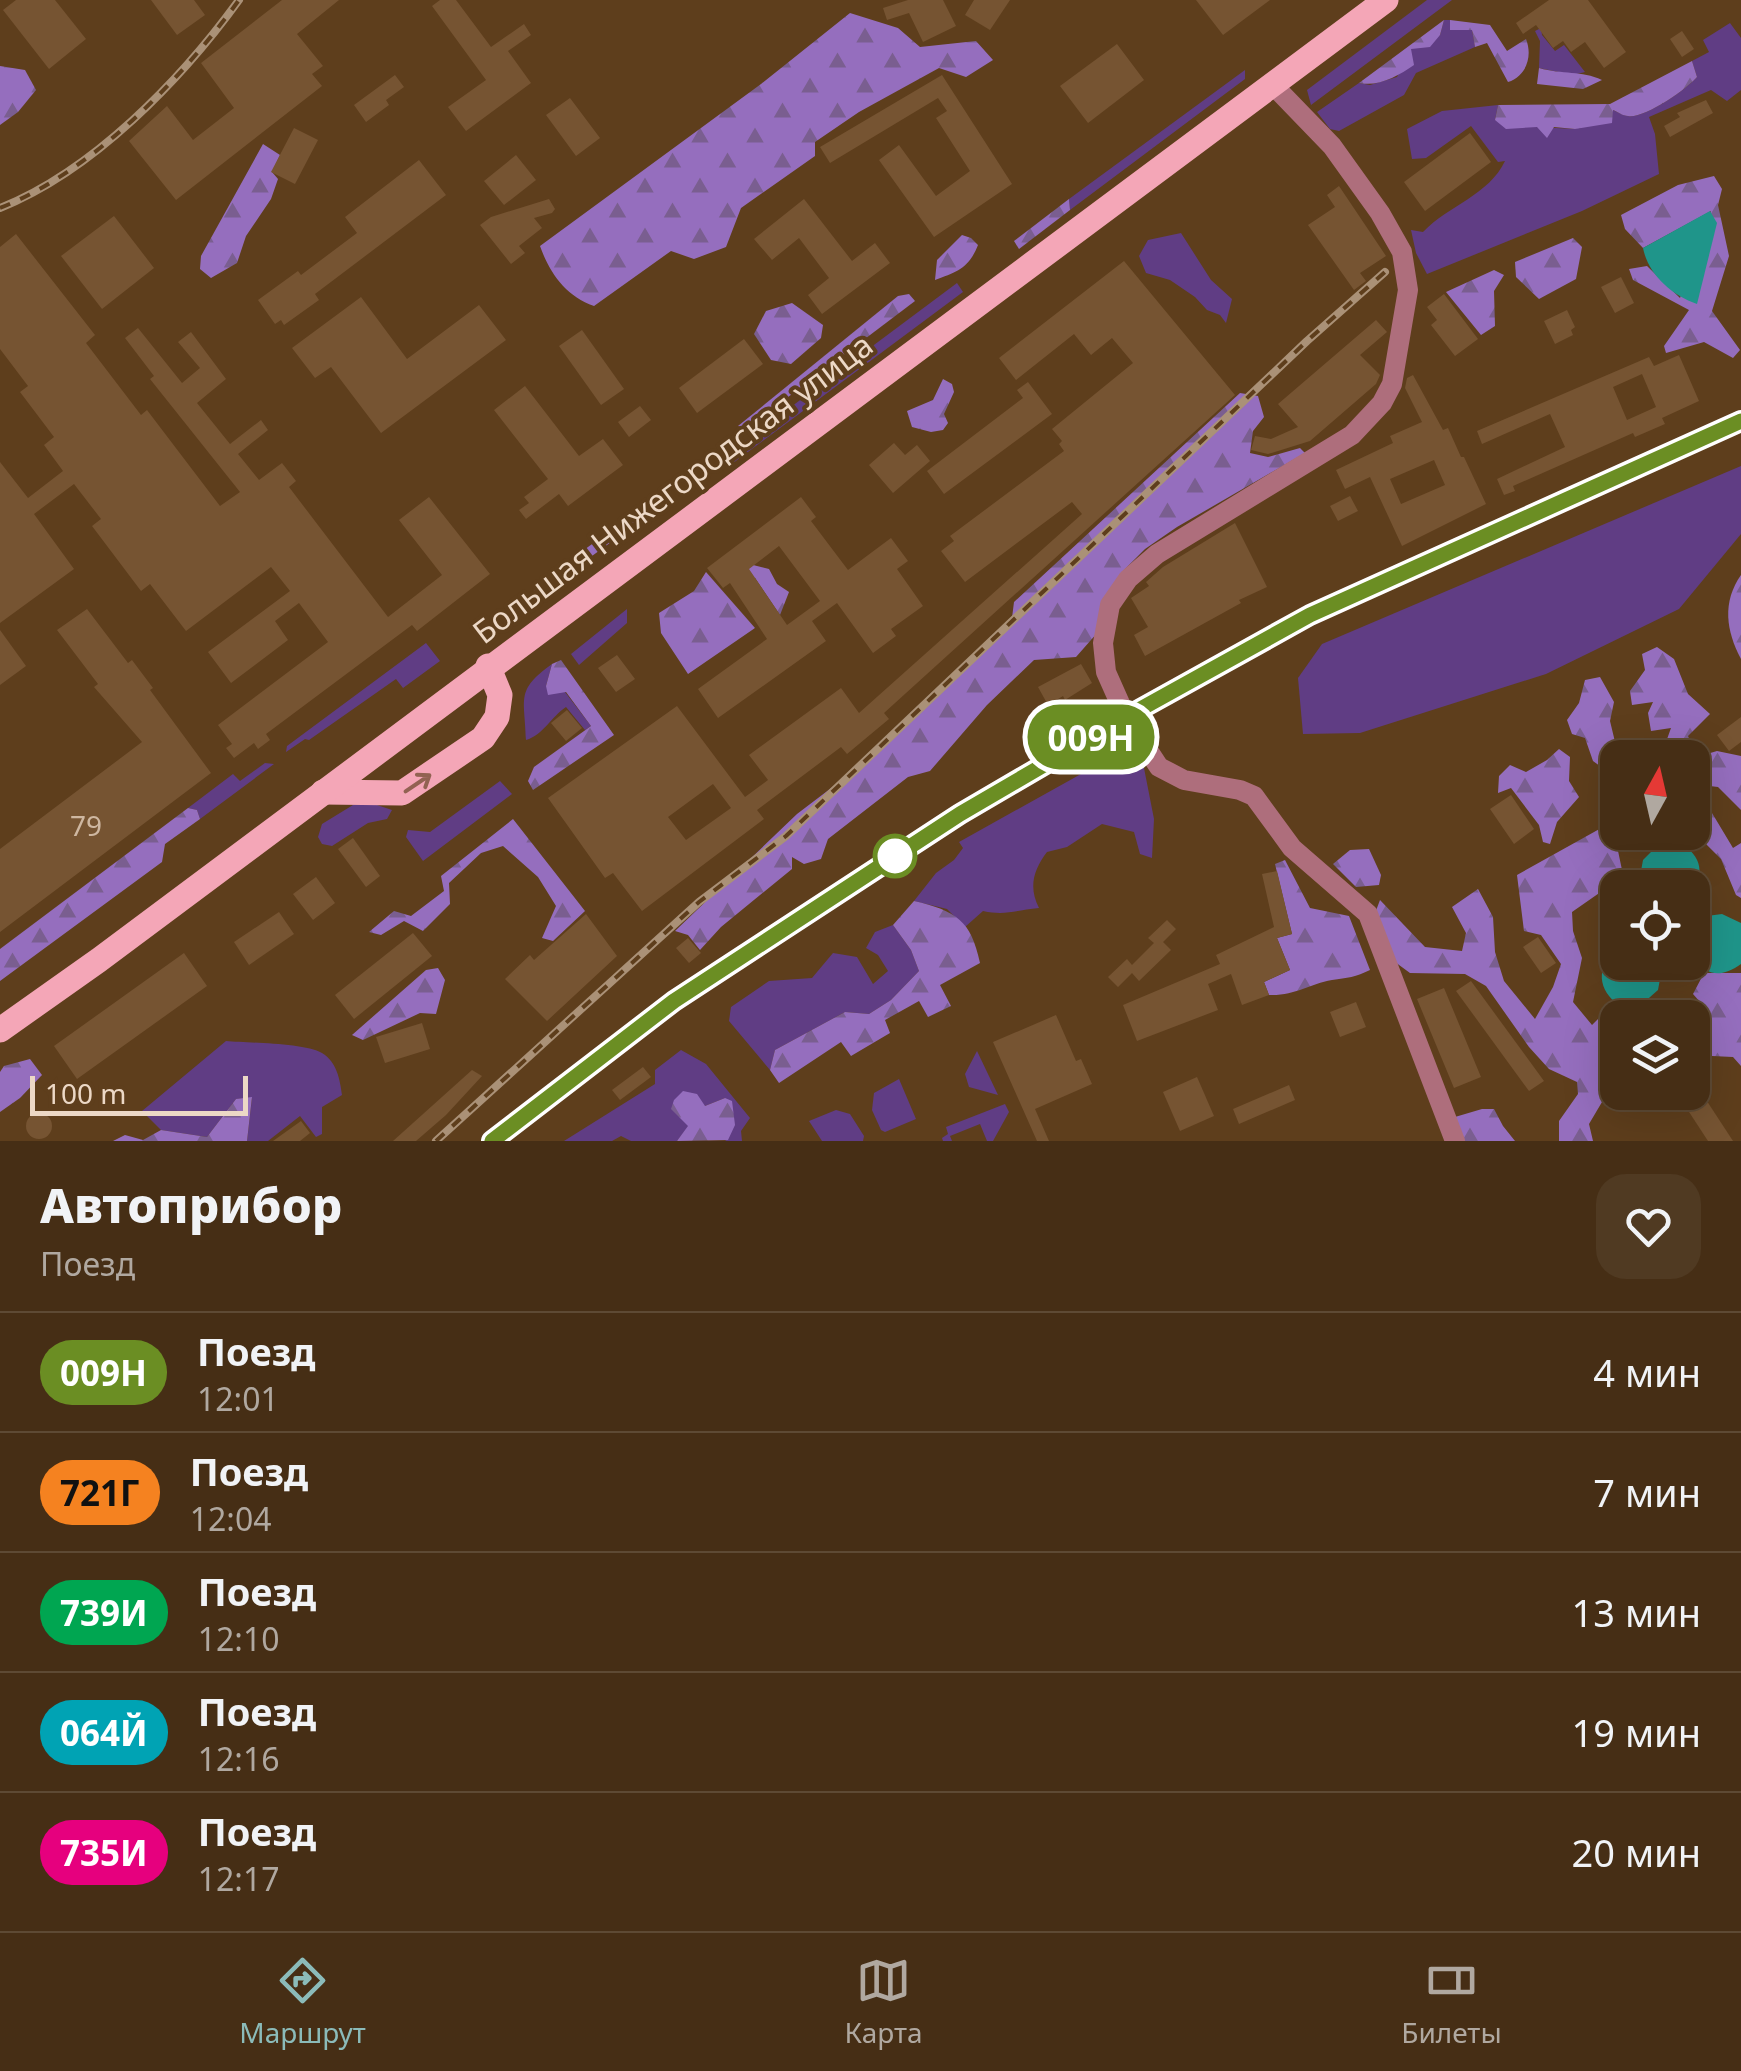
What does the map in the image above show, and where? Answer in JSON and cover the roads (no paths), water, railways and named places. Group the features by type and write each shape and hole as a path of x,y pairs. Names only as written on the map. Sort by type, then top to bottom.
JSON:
{"main road":[{"name":"Большая Нижегородская улица","path":"0,1030 1386,0"},
{"path":"323,792 402,794 483,738 497,717 500,695 488,666"}],"street":[{"path":"1272,84 1332,146 1380,213 1402,252 1408,290 1392,384 1382,403 1352,434 1157,554 1128,579 1110,605 1103,643 1106,672 1131,726 1159,767 1184,780 1254,796 1292,848 1368,914 1455,1141"}],"water":[{"path":"1710,211 1717,223 1697,304 1662,282 1643,248"},
{"path":"1653,850 1689,850 1699,870 1641,870 1643,860"},
{"path":"1722,914 1741,923 1741,964 1730,971 1710,972 1710,916"},
{"path":"1602,980 1660,980 1658,990 1647,1000 1613,1000"}],"railway":[{"path":"0,208 68,171 133,120 190,61 239,0"},
{"path":"436,1141 699,902 786,836 1307,341 1385,272"},
{"path":"492,1141 675,1001 960,813 1126,717 1310,615 1741,421"}],"train":[{"name":"009Н","path":"492,1141 674,1001 960,814 1126,717 1310,615 1741,421"}]}
